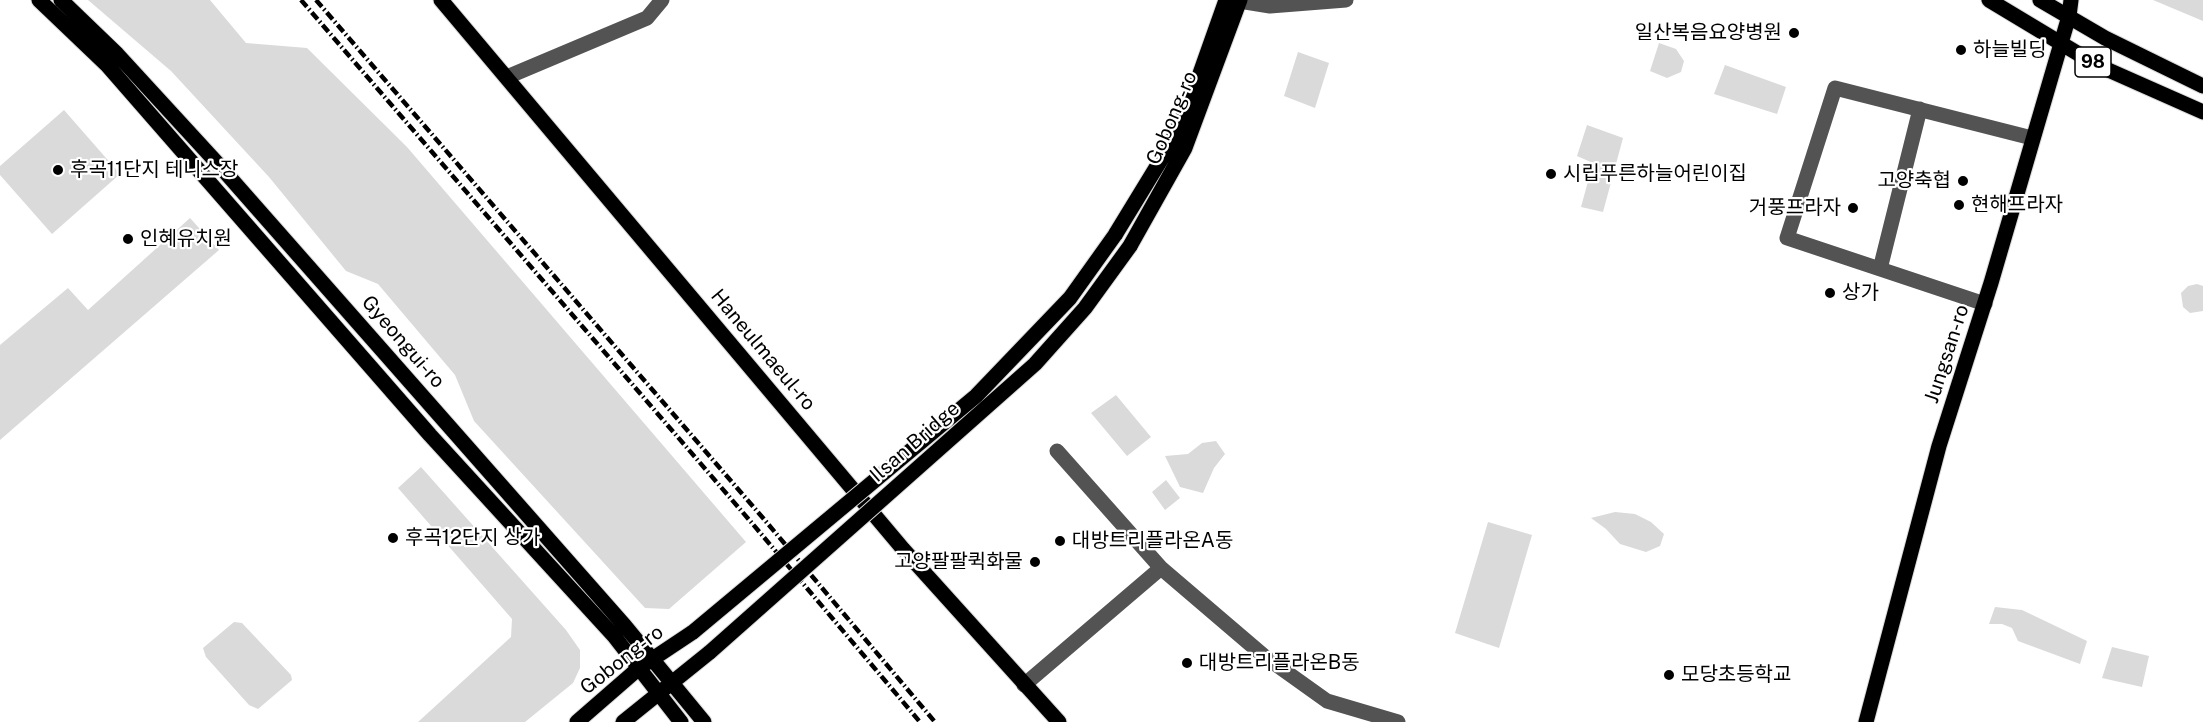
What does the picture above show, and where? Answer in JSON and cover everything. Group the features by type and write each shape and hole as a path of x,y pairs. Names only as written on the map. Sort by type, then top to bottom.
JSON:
{"main road":[{"name":"Gyeongui-ro","path":"39,0 106,65 430,435 614,636 681,722"},
{"name":"Gyeongui-ro","path":"61,0 117,54 218,164 653,659 704,722"},
{"name":"Haneulmaeul-ro","path":"441,0 903,549 1059,722"},
{"name":"Gobong-ro","path":"1115,235 1170,145 1235,0"},
{"name":"Gobong-ro","path":"1130,246 1185,148 1235,0"},
{"name":"98","path":"1989,0 2097,65 2203,112"},
{"path":"2040,0 2105,38 2203,86"},
{"name":"Jungsan-ro","path":"1866,722 1939,446 1985,303 2069,16 2071,0"},
{"name":"Ilsan Bridge","path":"693,632 976,396 1070,298 1115,235"},
{"name":"Ilsan Bridge","path":"672,684 1035,364 1085,308 1130,246"},
{"name":"Gobong-ro","path":"577,722 639,668 693,632"},
{"path":"623,722 672,684"}],"street":[{"path":"507,77 647,18 662,0"},
{"path":"1235,0 1270,6 1346,0"},
{"path":"1985,303 1787,238 1834,88 2032,138"},
{"path":"1880,269 1920,110"},
{"path":"1057,451 1161,568 1264,656 1327,701 1398,722"},
{"path":"1024,685 1161,568"}],"shaded area":[{"path":"88,0 210,0 246,43 307,48 407,147 746,542 669,609 645,608 474,421 455,375 378,284 346,271 269,177 171,71"},
{"path":"2153,0 2203,0 2203,21"},
{"path":"1659,43 1676,49 1684,61 1681,72 1667,78 1650,71"},
{"path":"1298,52 1329,63 1315,108 1284,96"},
{"path":"1725,65 1786,87 1777,114 1714,94"},
{"name":"후곡11단지 테니스장","path":"64,110 120,174 52,234 0,175 0,166"},
{"path":"1587,125 1623,138 1603,212 1581,207 1593,163 1577,156"},
{"path":"190,218 219,250 0,440 0,345 68,288 88,310"},
{"path":"2197,284 2203,286 2203,311 2190,313 2183,307 2181,293 2188,286"},
{"path":"1116,395 1151,437 1127,456 1091,413"},
{"path":"1216,441 1225,454 1214,468 1203,493 1180,487 1165,456 1188,454 1202,443"},
{"path":"421,467 566,630 580,650 580,668 573,683 525,722 418,722 511,637 512,619 398,488"},
{"path":"1166,480 1180,498 1165,510 1152,492"},
{"path":"1615,512 1635,514 1651,522 1664,534 1660,546 1646,552 1620,544 1606,529 1591,518"},
{"path":"1488,522 1532,535 1499,648 1455,633"},
{"path":"1995,607 2022,610 2087,641 2080,664 2018,641 2012,628 2002,624 1989,624"},
{"path":"234,622 242,623 291,675 292,680 258,709 249,705 206,657 203,648"},
{"path":"2112,647 2149,656 2142,687 2102,678"}],"railway":[{"path":"301,0 751,522 920,722"},
{"path":"316,0 763,518 935,722"}],"place":[{"name":"일산복음요양병원","path":"1794,33"},
{"name":"하늘빌딩","path":"1961,50"},
{"name":"후곡11단지 테니스장","path":"58,170"},
{"name":"시립푸른하늘어린이집","path":"1551,174"},
{"name":"고양축협","path":"1963,181"},
{"name":"현해프라자","path":"1959,205"},
{"name":"거풍프라자","path":"1853,208"},
{"name":"인혜유치원","path":"128,239"},
{"name":"상가","path":"1830,293"},
{"name":"후곡12단지 상가","path":"393,538"},
{"name":"대방트리플라온A동","path":"1060,541"},
{"name":"고양팔팔퀵화물","path":"1035,562"},
{"name":"대방트리플라온B동","path":"1187,663"},
{"name":"모당초등학교","path":"1669,675"}]}
